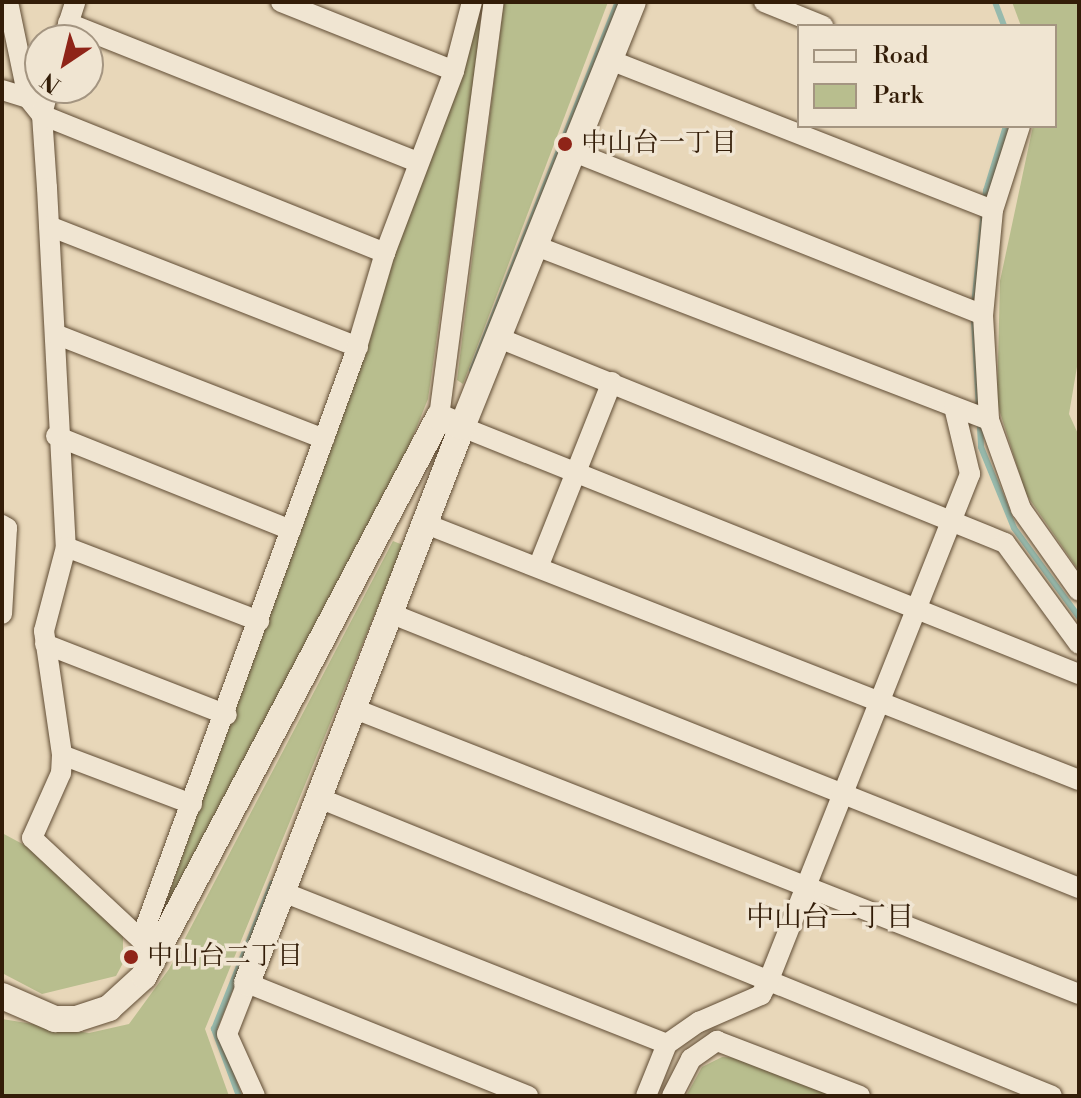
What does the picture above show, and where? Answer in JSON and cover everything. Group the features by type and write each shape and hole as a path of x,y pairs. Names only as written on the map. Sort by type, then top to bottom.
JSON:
{"street":[{"path":"8,2 24,79"},
{"path":"68,24 75,2"},
{"path":"281,2 454,71"},
{"path":"149,947 192,804 227,715 358,347 385,253 454,71 472,2"},
{"path":"274,1096 253,1091 227,1034 426,524 450,422 494,2"},
{"path":"2,996 55,1019 93,1016 128,994 149,947 499,338 633,2"},
{"path":"764,2 818,24"},
{"path":"104,45 418,162"},
{"path":"610,60 993,210"},
{"path":"2,90 24,97"},
{"path":"33,104 42,115 385,253"},
{"path":"45,104 42,115 55,334 56,436 66,547 44,631 62,755 61,773 32,838 149,947"},
{"path":"1019,128 993,210 983,315 989,420 1021,509 1079,591"},
{"path":"574,152 983,315"},
{"path":"49,226 358,347"},
{"path":"536,246 989,420"},
{"path":"55,334 324,439"},
{"path":"499,338 953,518 1005,543 1079,644"},
{"path":"539,565 612,382"},
{"path":"646,1096 667,1044 699,1022 761,995 768,982 882,704 970,474 954,407"},
{"path":"450,422 1079,674"},
{"path":"56,436 291,530"},
{"path":"426,524 539,565 1079,780"},
{"path":"2,525 7,528 2,614"},
{"path":"66,547 259,621"},
{"path":"392,614 1079,888"},
{"path":"45,644 227,715"},
{"path":"355,709 1079,994"},
{"path":"62,755 192,804"},
{"path":"319,798 1052,1096"},
{"path":"283,892 667,1044"},
{"path":"247,983 528,1096"},
{"path":"672,1096 691,1059 717,1041 860,1096"}],"green space":[{"path":"504,2 608,2 463,384 457,380"},
{"path":"1012,2 1079,2 1079,355 1069,414 1079,436 1079,571 1026,494 997,403 1000,281 1033,128 1057,128 1057,24 1020,24"},
{"path":"478,15 481,31 428,399 407,451 157,928"},
{"path":"393,541 403,545 205,1029 229,1096 2,1096 2,1019 89,1033 129,1024 169,969"},
{"path":"2,833 30,848 123,932 123,963 116,976 42,994 2,973"},
{"path":"722,1057 740,1058 835,1096 686,1096 702,1067"}],"waterway":[{"path":"472,370 618,2"},
{"path":"995,2 1003,24"},
{"path":"974,305 986,191 1005,128"},
{"path":"974,320 981,447 1014,528 1079,617"},
{"path":"239,1096 214,1029 272,883"}],"place":[{"name":"中山台一丁目","path":"565,144"},
{"name":"中山台二丁目","path":"131,957"}],"district":[{"name":"中山台一丁目","path":"830,918"}]}
